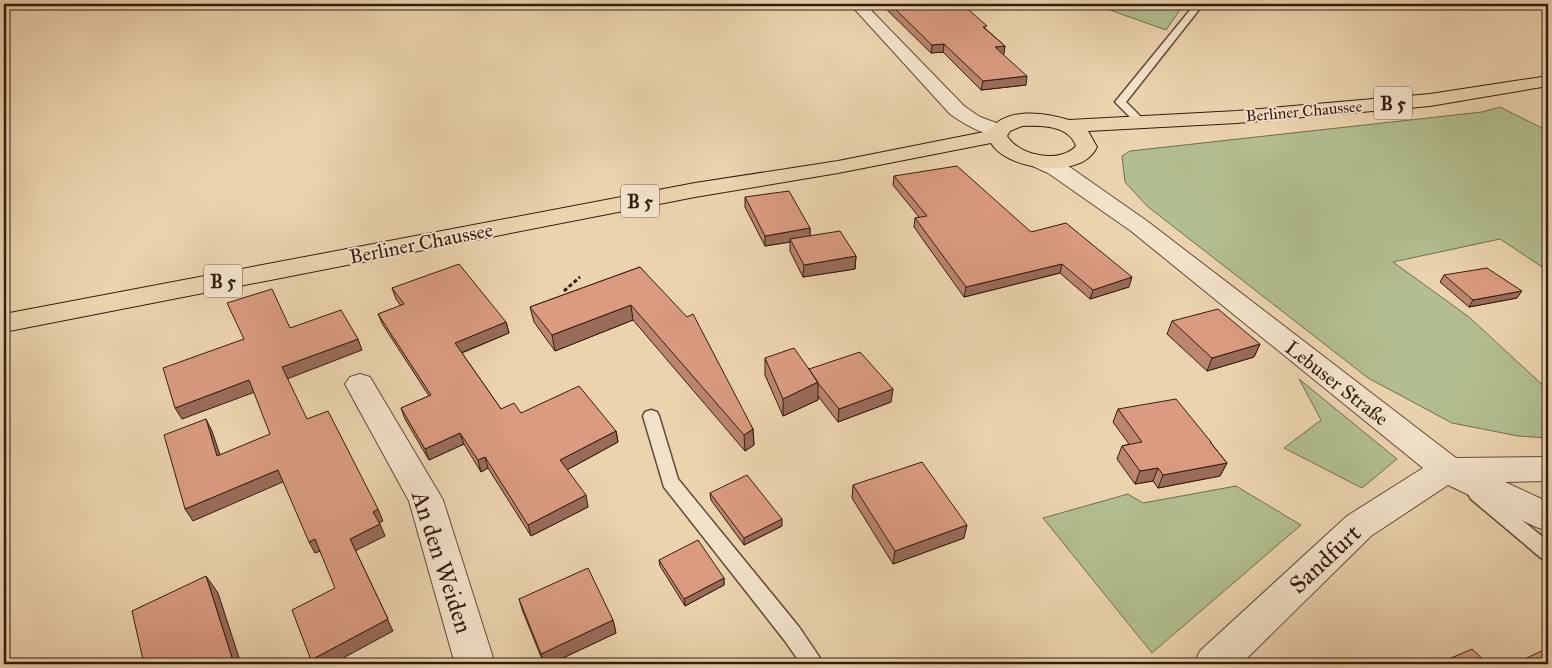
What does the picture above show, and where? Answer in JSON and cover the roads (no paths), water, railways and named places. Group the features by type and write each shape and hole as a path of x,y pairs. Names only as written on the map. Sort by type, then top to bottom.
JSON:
{"main road":[{"name":"Berliner Chaussee","path":"4,323 695,190 838,167 998,133 1011,123 1032,120 1067,126 1237,117 1430,100 1548,81"},
{"name":"Berliner Chaussee","path":"838,167 1010,152 1035,160 1061,161 1083,148 1237,117"},
{"path":"1067,126 1082,136 1083,148"},
{"path":"998,133 1003,147 1010,152"}],"street":[{"path":"857,4 957,110 973,121 998,133"},
{"name":"Lebuser Straße","path":"1083,148 1086,165 1139,226"},
{"name":"Lebuser Straße","path":"1035,160 1056,168 1139,226 1449,471 1548,517"},
{"name":"An den Weiden","path":"360,384 426,500 474,664"},
{"path":"1449,471 1548,469"},
{"name":"Sandfurt","path":"1214,664 1359,526 1431,478 1449,471"}],"lane":[{"path":"1142,123 1120,102 1198,5 1224,4"},
{"path":"651,416 670,482 792,634 813,664"},
{"path":"1449,471 1548,552"}]}
